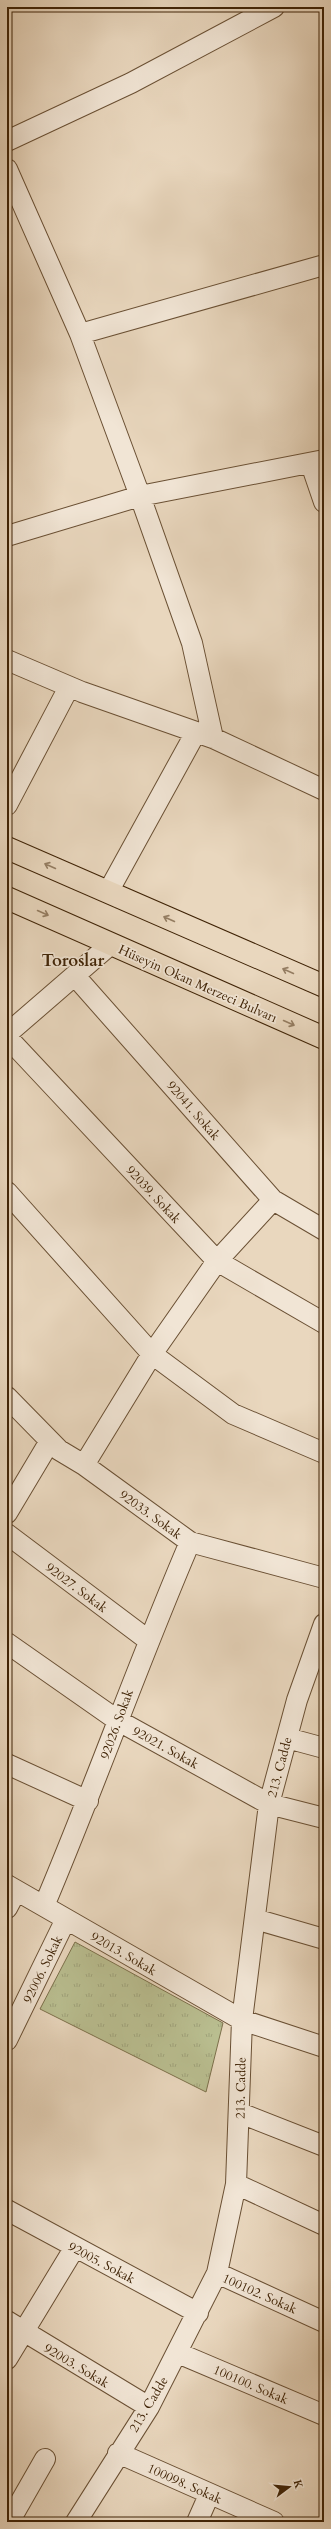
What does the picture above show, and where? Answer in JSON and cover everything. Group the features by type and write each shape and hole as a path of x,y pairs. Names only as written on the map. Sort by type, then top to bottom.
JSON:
{"main road":[{"path":"7,848 324,986"},
{"name":"Hüseyin Okan Merzeci Bulvarı","path":"7,898 324,1038"}],"street":[{"path":"7,141 131,83 274,7"},
{"path":"7,170 80,334 140,496 192,643 204,735 108,892"},
{"path":"80,334 324,265"},
{"path":"7,536 140,496 317,462 324,502"},
{"path":"7,660 69,687 204,735 324,790"},
{"path":"7,805 69,687"},
{"path":"7,1034 111,944"},
{"name":"92041. Sokak","path":"75,976 273,1200 324,1230"},
{"name":"92039. Sokak","path":"7,1037 217,1260 324,1323"},
{"path":"7,1192 152,1354 233,1414 324,1452"},
{"path":"84,1465 152,1354 217,1260 273,1200"},
{"name":"92033. Sokak","path":"7,1397 59,1450 84,1465 190,1542 324,1578"},
{"path":"7,1513 50,1441"},
{"name":"92027. Sokak","path":"7,1534 148,1640"},
{"name":"92026. Sokak","path":"44,1906 88,1801 148,1640 190,1542"},
{"name":"213. Cadde","path":"76,2522 118,2453 149,2408 217,2273 236,2184 240,2113 242,2020 269,1804 297,1700 324,1624"},
{"name":"92021. Sokak","path":"7,1642 118,1720 269,1804 324,1818"},
{"path":"287,1738 324,1748"},
{"path":"7,1764 88,1801"},
{"name":"92013. Sokak","path":"10,1895 44,1906 242,2020 324,2047"},
{"name":"92006. Sokak","path":"7,2040 66,1919"},
{"path":"255,1919 324,1939"},
{"path":"240,2113 324,2146"},
{"path":"236,2184 324,2225"},
{"name":"92005. Sokak","path":"7,2210 198,2313"},
{"path":"7,2359 75,2247"},
{"name":"100102. Sokak","path":"217,2273 324,2322"},
{"name":"92003. Sokak","path":"7,2321 24,2333 149,2408"},
{"name":"100100. Sokak","path":"178,2353 324,2416"},
{"name":"100098. Sokak","path":"118,2453 209,2495 274,2522"},
{"path":"8,2522 45,2459"},
{"path":"197,2522 209,2495"}],"green space":[{"path":"75,1942 223,2023 206,2092 40,2009"}],"district":[{"name":"Toroslar","path":"73,960"}]}
